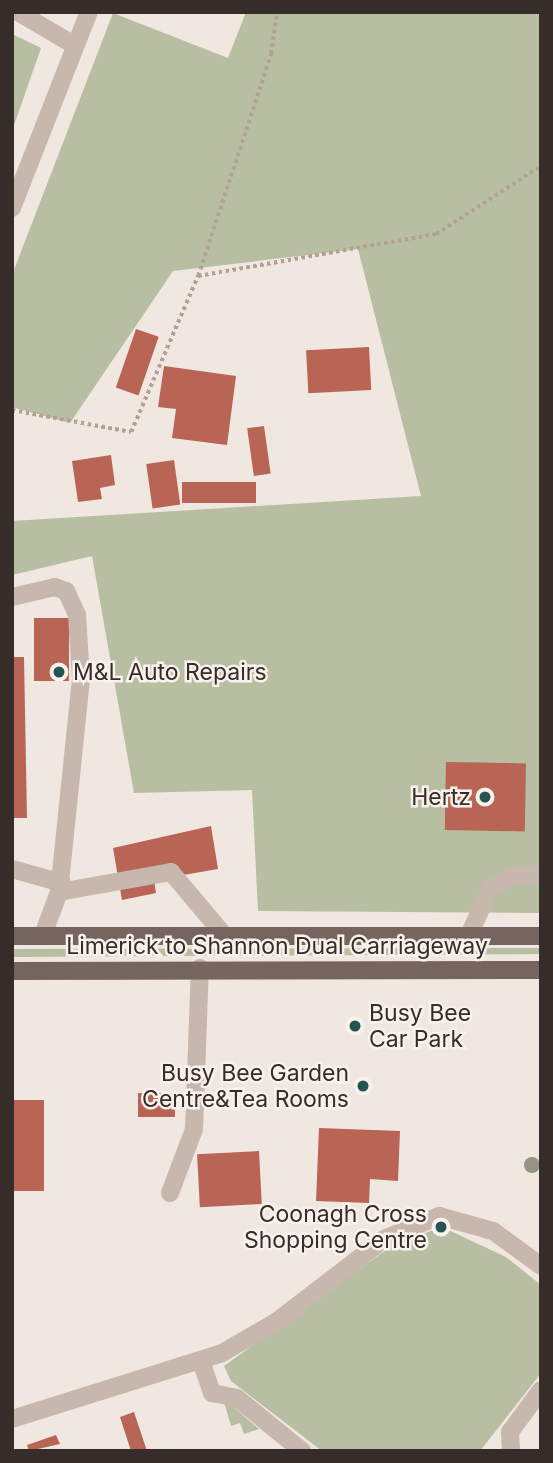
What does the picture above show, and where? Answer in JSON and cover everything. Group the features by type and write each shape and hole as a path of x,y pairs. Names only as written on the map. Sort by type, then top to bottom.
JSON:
{"main road":[{"name":"Limerick to Shannon Dual Carriageway","path":"12,936 541,936"},
{"name":"Limerick to Shannon Dual Carriageway","path":"12,971 200,968 541,971"}],"street":[{"path":"18,12 74,45"},
{"path":"12,208 89,12"},
{"path":"12,597 55,587 66,591 77,615 81,679 61,888 43,935"},
{"path":"12,869 61,888 171,872 224,935"},
{"path":"469,935 491,889 514,875 541,875"},
{"path":"170,1193 194,1129 200,968"},
{"path":"12,1419 201,1361 268,1328 383,1239 439,1216 493,1231 541,1266"},
{"path":"201,1361 212,1393 237,1398 302,1451"},
{"path":"511,1451 510,1432 541,1390"}],"path":[{"path":"12,410 131,432 198,276 271,54 276,12"},
{"path":"198,276 436,234 541,166"}],"green space":[{"path":"246,12 541,12 541,913 258,911 252,790 134,793 92,556 12,575 12,521 421,496 358,249 173,271 70,423 12,407 12,275 113,13 228,58"},
{"path":"12,34 41,48 12,131"},
{"path":"541,948 541,954 12,957 12,949"},
{"path":"442,1227 506,1257 541,1285 541,1373 480,1451 322,1451 231,1381 224,1366 393,1245"},
{"path":"224,1402 229,1403 259,1429 244,1434 240,1423 231,1426"}],"building":[{"path":"136,329 159,337 139,395 116,388"},
{"path":"369,347 371,390 308,393 306,350"},
{"path":"164,366 236,376 227,445 172,438 176,409 158,407"},
{"path":"264,426 271,474 254,476 247,428"},
{"path":"111,455 115,485 100,488 102,499 78,502 72,461"},
{"path":"174,460 180,505 153,508 146,464"},
{"path":"182,482 256,482 256,503 182,503"},
{"path":"34,618 69,618 69,681 34,681"},
{"path":"12,657 24,657 27,818 12,818"},
{"name":"Hertz","path":"446,762 526,763 525,831 445,830"},
{"path":"211,826 218,869 154,880 156,893 122,900 113,848"},
{"path":"138,1093 175,1093 175,1117 138,1117"},
{"path":"12,1100 44,1100 44,1191 12,1191"},
{"path":"319,1128 400,1131 398,1181 370,1179 369,1203 316,1201"},
{"path":"259,1151 262,1204 200,1207 197,1154"},
{"path":"134,1412 147,1451 131,1451 120,1417"},
{"path":"56,1435 60,1444 29,1451 27,1445"}],"place":[{"name":"M&L Auto Repairs","path":"59,672"},
{"name":"Hertz","path":"485,797"},
{"name":"Busy Bee Car Park","path":"355,1026"},
{"name":"Busy Bee Garden Centre&Tea Rooms","path":"363,1086"},
{"name":"Coonagh Cross Shopping Centre","path":"441,1227"}]}
